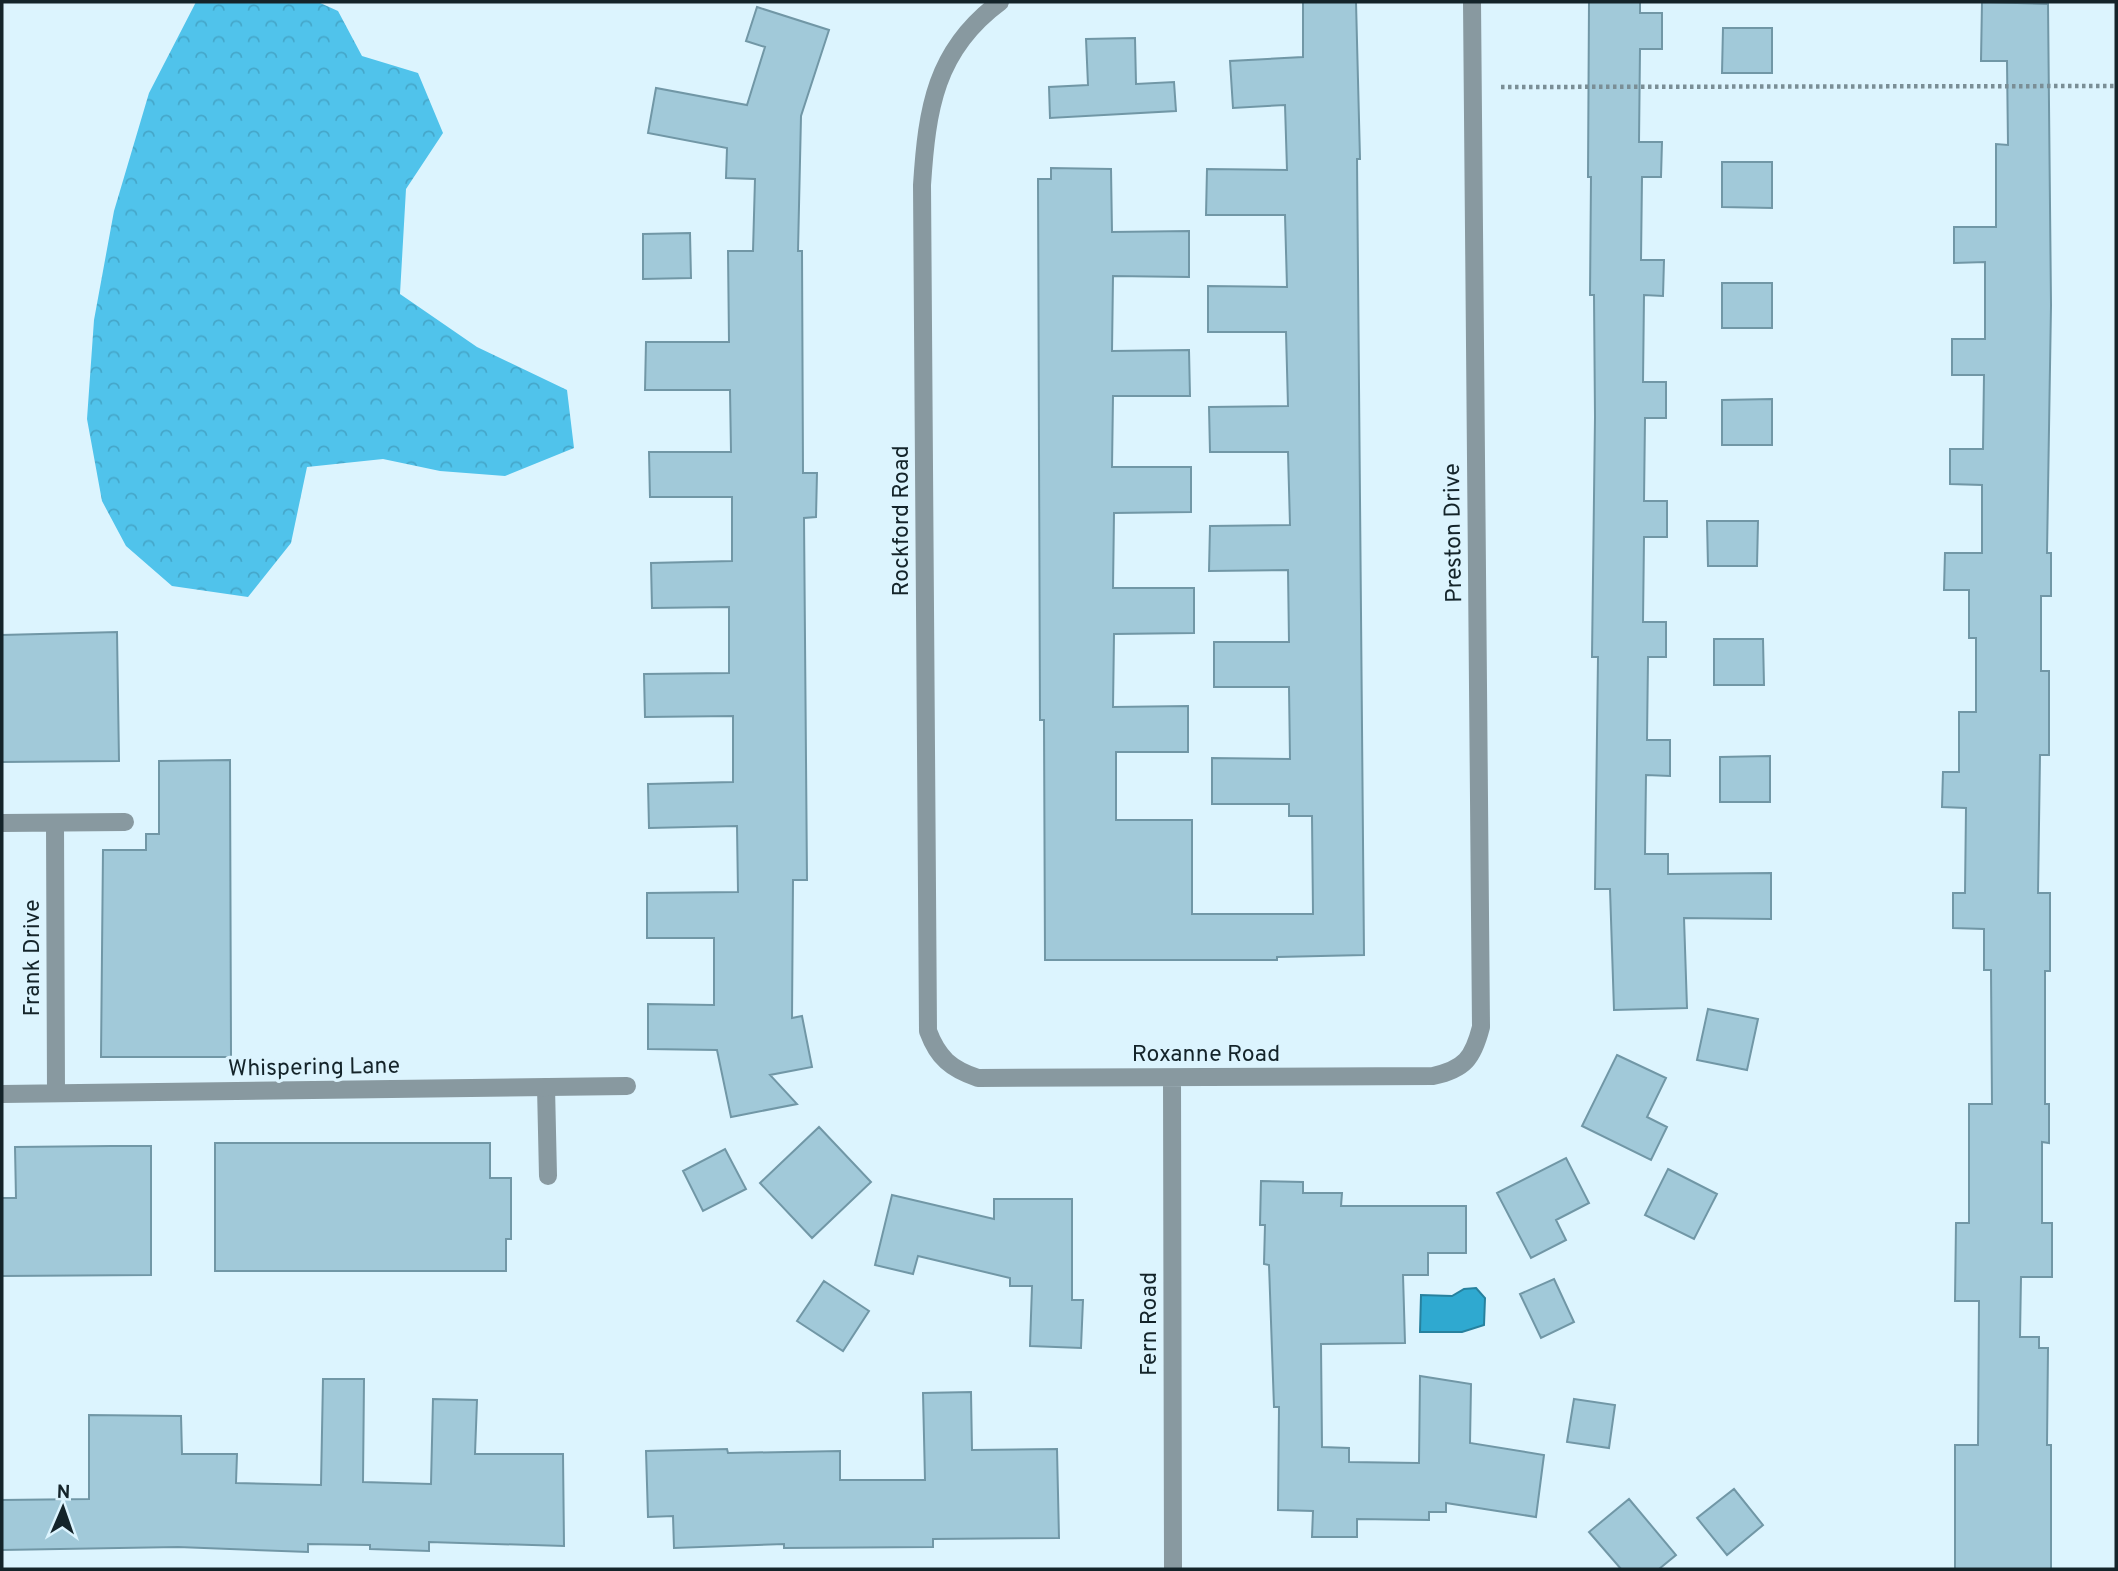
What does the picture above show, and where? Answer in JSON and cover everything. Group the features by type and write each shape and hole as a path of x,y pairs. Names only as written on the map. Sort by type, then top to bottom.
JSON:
{"street":[{"name":"Rockford Road","path":"943,1061 928,1031 922,185 928,117 939,77 956,43 1000,2"},
{"name":"Preston Drive","path":"1468,1060 1477,1045 1481,1027 1472,2"},
{"path":"2,823 125,822"},
{"name":"Frank Drive","path":"55,823 56,1093"},
{"name":"Roxanne Road","path":"943,1061 978,1078 1172,1078 1433,1076 1454,1072 1468,1060"},
{"name":"Fern Road","path":"1172,1078 1172,1569"},
{"name":"Whispering Lane","path":"2,1094 627,1086"},
{"path":"546,1087 548,1176"}],"path":[{"path":"1499,87 2116,86"}],"green space":[{"path":"196,2 318,2 338,11 362,56 418,73 443,133 406,189 400,294 477,347 567,390 574,448 505,476 440,471 383,459 307,467 291,543 248,597 172,586 126,546 102,501 87,419 94,320 114,211 149,93"}],"shaded area":[{"path":"1476,1288 1485,1298 1484,1325 1462,1332 1420,1332 1421,1295 1452,1296 1464,1289"}],"building":[{"path":"1303,2 1356,2 1360,159 1357,159 1364,955 1277,957 1277,960 1045,960 1044,720 1040,720 1038,179 1051,179 1051,168 1111,169 1112,232 1189,231 1189,277 1113,276 1112,351 1189,350 1190,396 1113,396 1112,467 1191,467 1191,512 1114,513 1113,588 1194,588 1194,633 1114,634 1113,707 1188,706 1188,752 1116,752 1116,820 1192,820 1192,914 1313,914 1312,816 1289,816 1289,804 1212,804 1212,758 1290,759 1289,687 1214,687 1214,642 1289,642 1288,570 1209,571 1210,526 1290,525 1288,452 1210,452 1209,407 1288,406 1286,332 1208,332 1208,286 1287,287 1285,215 1206,215 1207,169 1287,170 1285,105 1233,108 1230,61 1303,57"},
{"path":"1589,2 1640,2 1640,13 1662,13 1662,49 1640,49 1639,142 1662,142 1661,177 1642,177 1641,260 1664,260 1663,296 1644,295 1643,382 1666,382 1666,418 1645,418 1644,501 1667,501 1667,537 1644,537 1643,622 1666,622 1666,657 1648,657 1647,740 1670,740 1670,776 1646,775 1645,854 1668,854 1668,874 1771,873 1771,919 1684,918 1687,1008 1614,1010 1610,889 1595,889 1598,657 1592,657 1595,417 1594,295 1590,295 1591,177 1588,177"},
{"path":"1982,2 2048,4 2051,305 2047,553 2051,553 2051,596 2041,596 2041,671 2049,671 2049,755 2040,755 2038,893 2050,893 2050,971 2045,971 2045,1104 2049,1104 2049,1143 2042,1142 2042,1223 2052,1223 2052,1277 2021,1277 2020,1337 2039,1337 2039,1348 2048,1348 2047,1445 2051,1445 2051,1569 1955,1569 1955,1445 1978,1445 1979,1301 1955,1301 1956,1223 1969,1223 1969,1104 1992,1104 1991,970 1984,970 1984,929 1953,928 1953,893 1965,893 1966,808 1942,807 1943,772 1959,772 1959,712 1976,712 1976,638 1969,638 1969,590 1944,590 1945,553 1982,553 1982,485 1950,484 1950,449 1983,449 1984,375 1952,375 1952,339 1985,339 1985,262 1954,263 1954,227 1996,227 1996,144 2008,145 2007,61 1981,61"},
{"path":"757,7 829,30 801,116 798,251 802,251 803,473 817,473 816,517 804,518 807,880 793,880 792,1018 802,1016 812,1067 770,1075 797,1104 731,1117 717,1050 648,1049 648,1004 714,1005 714,938 647,938 647,893 738,892 737,826 649,828 648,784 733,782 733,716 645,717 644,674 729,673 729,607 652,608 651,563 732,561 732,497 650,497 649,452 731,452 730,390 645,390 646,342 729,342 728,251 753,251 755,179 726,178 727,148 648,133 656,88 747,105 765,47 746,41"},
{"path":"1723,28 1772,28 1772,73 1722,73"},
{"path":"1135,38 1136,84 1174,82 1176,111 1050,118 1049,87 1088,85 1086,39"},
{"path":"1722,162 1772,162 1772,208 1722,207"},
{"path":"690,233 691,278 643,279 643,234"},
{"path":"1722,283 1772,283 1772,328 1722,328"},
{"path":"1772,399 1772,445 1722,445 1722,400"},
{"path":"1707,521 1758,521 1757,566 1708,566"},
{"path":"117,632 119,761 2,762 2,635"},
{"path":"1714,639 1763,639 1764,685 1714,685"},
{"path":"1770,756 1770,802 1720,802 1720,757"},
{"path":"230,760 231,1057 101,1057 103,850 146,850 146,834 159,834 159,761"},
{"path":"1708,1009 1758,1019 1747,1070 1697,1060"},
{"path":"1617,1055 1666,1078 1647,1117 1667,1127 1651,1160 1582,1126"},
{"path":"819,1127 871,1182 812,1238 760,1183"},
{"path":"215,1143 490,1143 490,1178 511,1178 511,1239 506,1239 506,1271 215,1271"},
{"path":"151,1146 151,1275 2,1276 2,1198 16,1198 15,1147"},
{"path":"725,1149 746,1189 703,1211 683,1171"},
{"path":"1566,1158 1589,1203 1556,1220 1566,1240 1531,1258 1497,1193"},
{"path":"1668,1169 1717,1194 1694,1239 1645,1215"},
{"path":"1261,1181 1303,1182 1303,1193 1342,1193 1341,1206 1466,1206 1466,1253 1428,1253 1428,1275 1403,1275 1405,1343 1321,1344 1322,1447 1349,1448 1349,1462 1419,1463 1420,1376 1471,1384 1470,1443 1544,1455 1536,1517 1446,1503 1446,1512 1429,1512 1429,1520 1357,1519 1357,1537 1312,1537 1313,1511 1278,1510 1279,1407 1274,1407 1269,1265 1264,1264 1265,1225 1260,1225"},
{"path":"892,1195 994,1219 994,1199 1072,1199 1072,1300 1083,1300 1081,1348 1030,1346 1032,1286 1010,1286 1010,1278 918,1256 913,1274 875,1265"},
{"path":"1554,1279 1574,1322 1541,1338 1520,1294"},
{"path":"824,1281 869,1311 843,1351 797,1321"},
{"path":"323,1379 364,1379 363,1482 431,1484 433,1399 477,1400 475,1454 563,1454 564,1546 429,1542 429,1551 370,1549 370,1545 308,1544 308,1552 178,1547 2,1550 2,1500 89,1499 89,1415 181,1416 182,1454 237,1454 236,1483 321,1485"},
{"path":"971,1392 972,1450 1057,1449 1059,1538 933,1539 933,1547 784,1548 784,1544 674,1548 673,1516 648,1517 646,1451 840,1451 840,1480 925,1480 923,1393"},
{"path":"1574,1399 1615,1405 1609,1448 1567,1442"},
{"path":"1734,1489 1763,1525 1727,1555 1697,1518"},
{"path":"1629,1499 1676,1555 1659,1569 1621,1569 1589,1532"}]}
